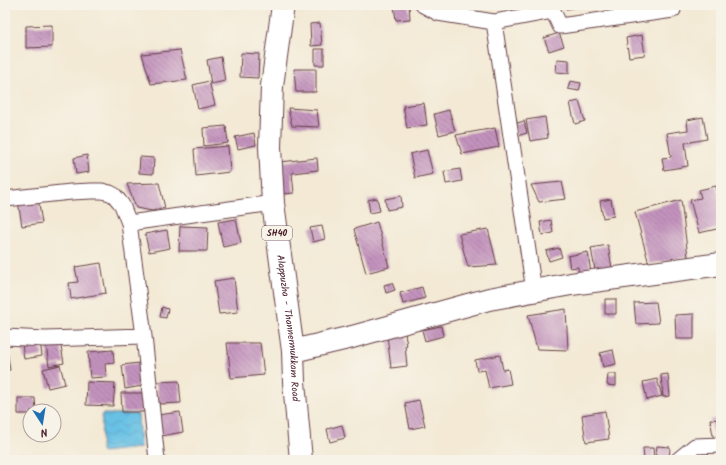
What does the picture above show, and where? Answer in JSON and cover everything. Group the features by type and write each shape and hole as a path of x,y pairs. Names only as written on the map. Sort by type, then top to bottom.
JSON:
{"main road":[{"name":"Alappuzha - Thannermukkam Road","path":"283,5 272,86 270,147 273,203 294,352 294,382 301,460"},
{"path":"294,352 489,299 571,284 721,264"}],"street":[{"path":"423,5 438,13 494,22 553,8 560,26 673,10 671,5"},
{"path":"494,22 534,291"},
{"path":"5,199 92,191 106,192 114,196 119,201 129,223 144,336 157,460"},
{"path":"129,223 273,203"},
{"path":"5,337 45,339 144,336"},
{"path":"678,460 695,446 721,444"}],"water":[{"path":"102,414 138,414 140,448 101,452"}],"building":[{"path":"409,5 410,19 396,20 394,6"},
{"path":"565,5 584,5 584,6 566,9"},
{"path":"604,5 627,5 627,8 605,10"},
{"path":"320,23 322,45 311,46 310,24"},
{"path":"52,25 52,47 26,48 26,26"},
{"path":"559,33 564,46 549,51 544,38"},
{"path":"642,35 645,55 629,57 626,38"},
{"path":"315,49 324,49 324,65 315,65"},
{"path":"180,50 187,80 151,84 142,54"},
{"path":"241,53 259,54 258,78 240,77"},
{"path":"221,57 225,81 211,84 207,60"},
{"path":"557,59 569,60 569,73 556,72"},
{"path":"294,69 316,69 316,92 296,92"},
{"path":"209,81 215,105 198,109 193,85"},
{"path":"570,81 581,83 579,91 568,89"},
{"path":"579,101 585,121 575,124 570,103"},
{"path":"424,103 427,125 407,128 403,106"},
{"path":"288,108 317,110 319,127 292,126"},
{"path":"449,110 455,131 439,135 434,114"},
{"path":"545,117 548,138 530,141 526,120"},
{"path":"703,117 707,139 685,143 688,166 664,170 662,158 671,157 667,133 688,130 687,120"},
{"path":"524,121 527,133 517,136 514,124"},
{"path":"226,126 228,143 204,146 203,128"},
{"path":"495,128 499,147 462,154 456,135"},
{"path":"254,133 256,145 238,149 235,137"},
{"path":"228,146 230,172 196,176 194,149"},
{"path":"427,150 433,174 415,178 410,154"},
{"path":"87,155 89,172 76,174 74,158"},
{"path":"140,157 154,158 153,174 139,173"},
{"path":"317,158 318,170 292,173 294,193 284,194 280,162"},
{"path":"460,169 462,181 446,184 444,172"},
{"path":"562,182 566,199 539,202 531,185"},
{"path":"159,183 165,208 152,211 136,208 127,184"},
{"path":"716,186 721,205 721,228 699,233 690,200 701,198 699,190"},
{"path":"401,196 402,207 387,210 385,199"},
{"path":"38,198 42,223 22,226 18,201"},
{"path":"377,198 380,211 370,213 368,200"},
{"path":"611,199 614,216 603,218 600,201"},
{"path":"681,200 688,257 649,264 635,212"},
{"path":"236,219 241,243 223,247 218,222"},
{"path":"551,220 553,233 542,235 540,222"},
{"path":"377,222 389,267 366,273 354,229"},
{"path":"180,226 208,227 207,251 179,251"},
{"path":"322,226 325,239 313,242 310,228"},
{"path":"488,229 497,265 468,267 459,234"},
{"path":"167,230 170,248 149,252 145,234"},
{"path":"608,245 612,268 595,270 591,248"},
{"path":"559,248 562,257 549,261 546,251"},
{"path":"588,252 591,274 579,276 578,267 570,268 568,256"},
{"path":"101,263 106,293 71,299 69,283 78,282 75,267"},
{"path":"234,278 238,312 219,314 214,281"},
{"path":"392,283 395,290 386,293 384,285"},
{"path":"422,287 425,298 403,304 400,293"},
{"path":"605,299 616,299 616,314 605,314"},
{"path":"656,302 659,323 636,324 634,303"},
{"path":"162,307 168,309 166,318 160,317"},
{"path":"566,309 568,350 537,349 528,315"},
{"path":"694,314 694,339 676,339 675,315"},
{"path":"441,326 443,336 425,341 422,330"},
{"path":"405,333 407,346 405,346 407,366 391,368 387,335"},
{"path":"40,341 42,356 24,359 22,344"},
{"path":"60,341 64,363 49,366 46,344"},
{"path":"5,343 10,370 5,371"},
{"path":"227,343 260,343 264,375 231,378"},
{"path":"113,350 114,363 105,364 106,377 90,378 88,352"},
{"path":"613,350 616,364 603,367 600,353"},
{"path":"500,355 503,370 508,369 511,384 489,388 485,370 477,371 475,360"},
{"path":"139,363 142,386 125,389 122,365"},
{"path":"60,365 65,384 48,388 43,369"},
{"path":"608,374 616,374 616,386 607,385"},
{"path":"668,374 670,396 663,397 661,375"},
{"path":"657,379 662,396 647,400 643,382"},
{"path":"179,381 181,403 159,404 156,382"},
{"path":"87,382 115,383 113,406 86,405"},
{"path":"121,393 145,393 145,412 122,412"},
{"path":"18,398 35,398 35,403 22,403 22,414 18,414"},
{"path":"419,400 425,426 410,429 405,403"},
{"path":"605,411 609,439 586,442 582,415"},
{"path":"180,412 183,432 161,436 158,415"},
{"path":"710,419 721,420 721,442 714,441"},
{"path":"342,425 345,438 330,442 327,429"},
{"path":"657,446 670,447 669,460 655,460"},
{"path":"643,448 653,448 654,460 644,460"},
{"path":"703,453 704,460 693,460 693,455"}]}
